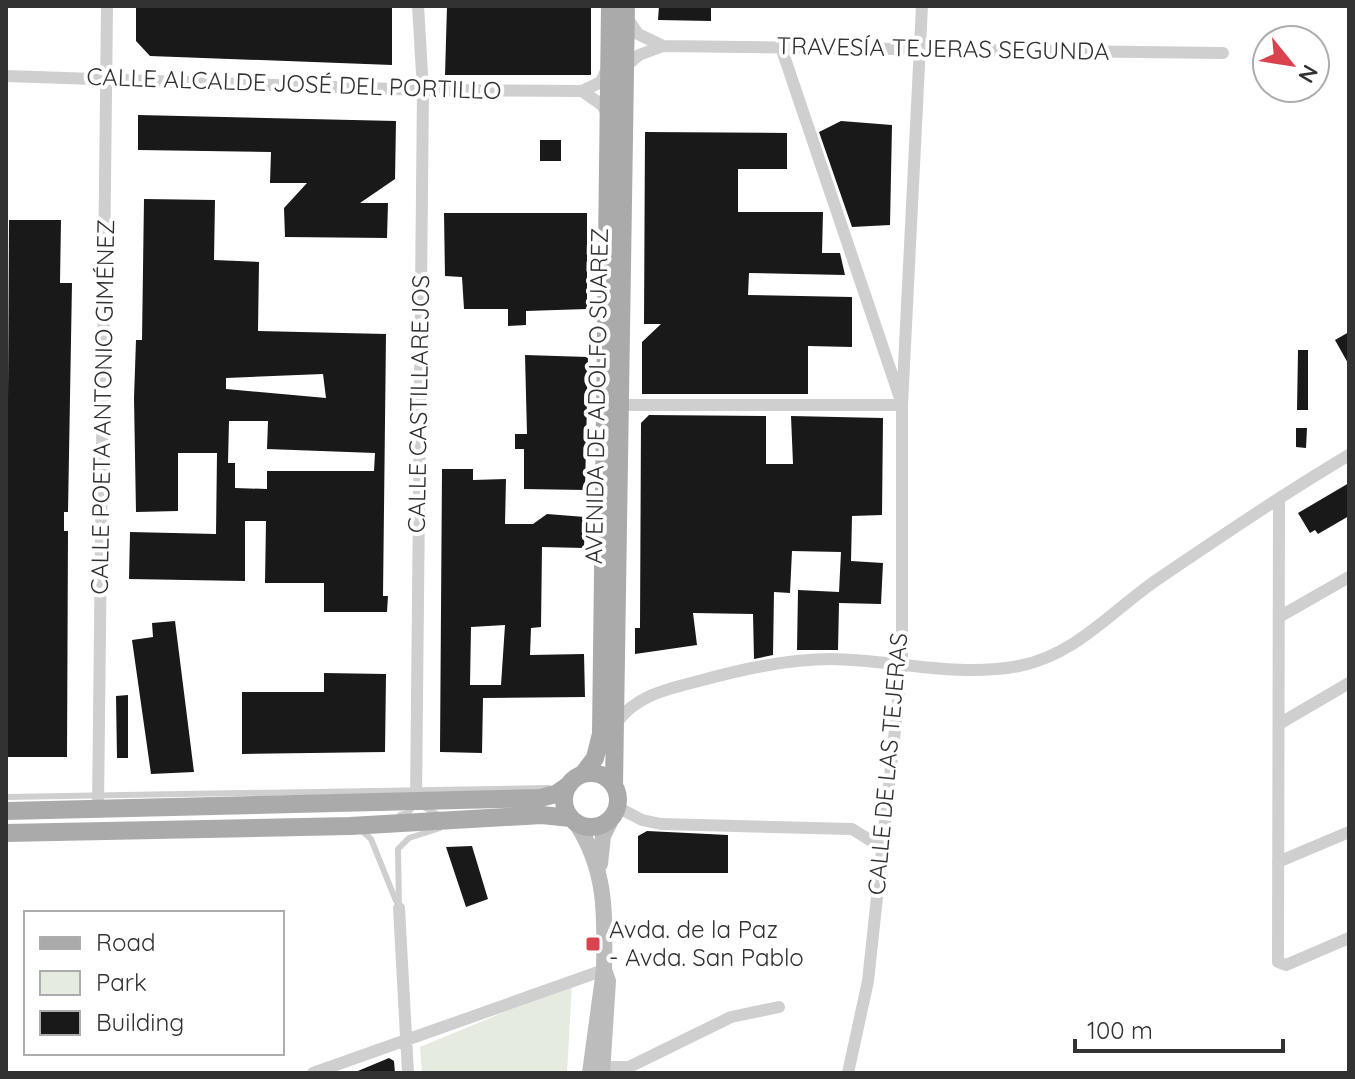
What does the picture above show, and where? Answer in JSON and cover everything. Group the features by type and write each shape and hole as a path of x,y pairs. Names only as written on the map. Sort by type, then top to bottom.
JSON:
{"main road":[{"name":"AVENIDA DE ADOLFO SUAREZ","path":"610,6 617,63 620,405 614,786"},
{"name":"AVENIDA DE ADOLFO SUAREZ","path":"576,779 595,758 601,734 608,117 626,12"},
{"path":"6,811 416,796 540,798 556,794 576,779 601,775 614,786 615,811 601,844 600,873 605,909 604,970 608,981 598,1071"},
{"path":"576,779 564,805 590,845 600,873"},
{"path":"6,833 350,826 542,815 600,826 615,811"}],"street":[{"name":"CALLE POETA ANTONIO GIMÉNEZ","path":"98,810 107,6"},
{"name":"CALLE CASTILLAREJOS","path":"416,796 423,90 418,6"},
{"name":"CALLE DE LAS TEJERAS","path":"848,1073 868,981 902,664 902,405 922,6"},
{"path":"626,12 638,34 663,46"},
{"path":"608,117 602,105 582,91 601,82 617,63 663,46"},
{"name":"TRAVESÍA TEJERAS SEGUNDA","path":"663,46 1223,53"},
{"path":"620,405 902,405 781,47"},
{"name":"CALLE ALCALDE JOSÉ DEL PORTILLO","path":"6,76 423,90 582,91"},
{"path":"617,722 637,701 730,673 830,659 953,670 1018,666 1049,657 1078,642 1158,579 1349,455"},
{"path":"1279,499 1278,962 1286,965 1349,938"},
{"path":"1279,617 1349,577"},
{"path":"1279,724 1349,683"},
{"path":"615,811 661,824 852,829 881,847"},
{"path":"1278,862 1349,832"},
{"path":"399,908 408,1073"},
{"path":"313,1073 604,970"},
{"path":"598,1071 629,1067 731,1017 779,1007"}],"lane":[{"path":"112,821 194,822 218,827 240,821 394,817 408,813 416,796 447,816 542,815"},
{"path":"6,797 98,810"},
{"path":"399,908 396,855 401,843 459,821"},
{"path":"6,827 86,823"},
{"path":"350,826 367,832 399,908"}],"green space":[{"path":"572,984 567,1073 422,1073 420,1047"}],"building":[{"path":"136,6 392,6 392,65 150,56 136,41"},
{"path":"447,6 591,6 591,75 445,75"},
{"path":"659,6 711,6 711,21 658,20"},
{"path":"138,115 396,121 395,179 360,203 388,203 387,238 285,237 284,208 307,183 270,183 271,152 138,150"},
{"path":"841,121 892,125 890,225 852,227 819,132"},
{"path":"645,132 787,133 787,169 738,169 738,212 823,212 822,253 840,253 845,275 749,273 748,295 852,297 852,347 808,346 808,394 642,394 642,342 661,324 644,324"},
{"path":"540,140 561,140 561,161 540,161"},
{"path":"144,199 215,200 214,260 259,262 258,331 386,334 383,596 388,596 387,612 324,612 324,583 265,583 266,521 245,521 245,581 129,579 130,532 216,534 217,453 178,453 178,511 136,512 136,340 142,340","holes":["323,374 326,398 226,389 226,378","229,421 268,421 267,449 375,453 374,471 267,471 267,489 235,488 235,463 228,463"]},
{"path":"444,213 587,213 587,309 526,311 526,325 508,326 508,309 464,309 462,277 445,276"},
{"path":"9,220 61,220 60,283 72,283 68,512 64,512 64,531 68,531 67,757 6,757"},
{"path":"1349,332 1349,365 1335,340"},
{"path":"1298,350 1308,350 1308,410 1297,410"},
{"path":"525,355 588,357 585,490 524,489 524,449 515,449 515,434 527,434"},
{"path":"649,415 766,416 766,464 793,464 791,416 883,418 882,515 852,516 851,561 883,563 881,604 839,603 838,650 797,650 798,590 839,592 841,552 792,551 790,593 774,592 773,655 754,659 753,614 693,613 697,645 635,654 635,628 640,628 641,423"},
{"path":"1296,428 1307,428 1306,448 1296,447"},
{"path":"442,469 473,469 473,480 506,479 505,524 533,524 547,514 585,517 584,548 542,547 541,627 531,628 530,655 584,654 585,697 483,698 482,753 440,752","holes":["505,625 501,685 470,685 471,627"]},
{"path":"1349,483 1349,516 1318,534 1315,530 1310,533 1298,513"},
{"path":"175,621 194,772 151,774 132,640 153,637 152,623"},
{"path":"324,673 386,674 385,752 242,754 242,692 324,692"},
{"path":"128,695 128,758 117,758 116,696"},
{"path":"647,831 728,835 728,873 638,873 638,836"},
{"path":"472,846 488,899 466,907 446,847"},
{"path":"389,1058 394,1061 395,1073 353,1073"}],"place":[{"name":"Avda. de la Paz - Avda. San Pablo","path":"593,944"}]}
